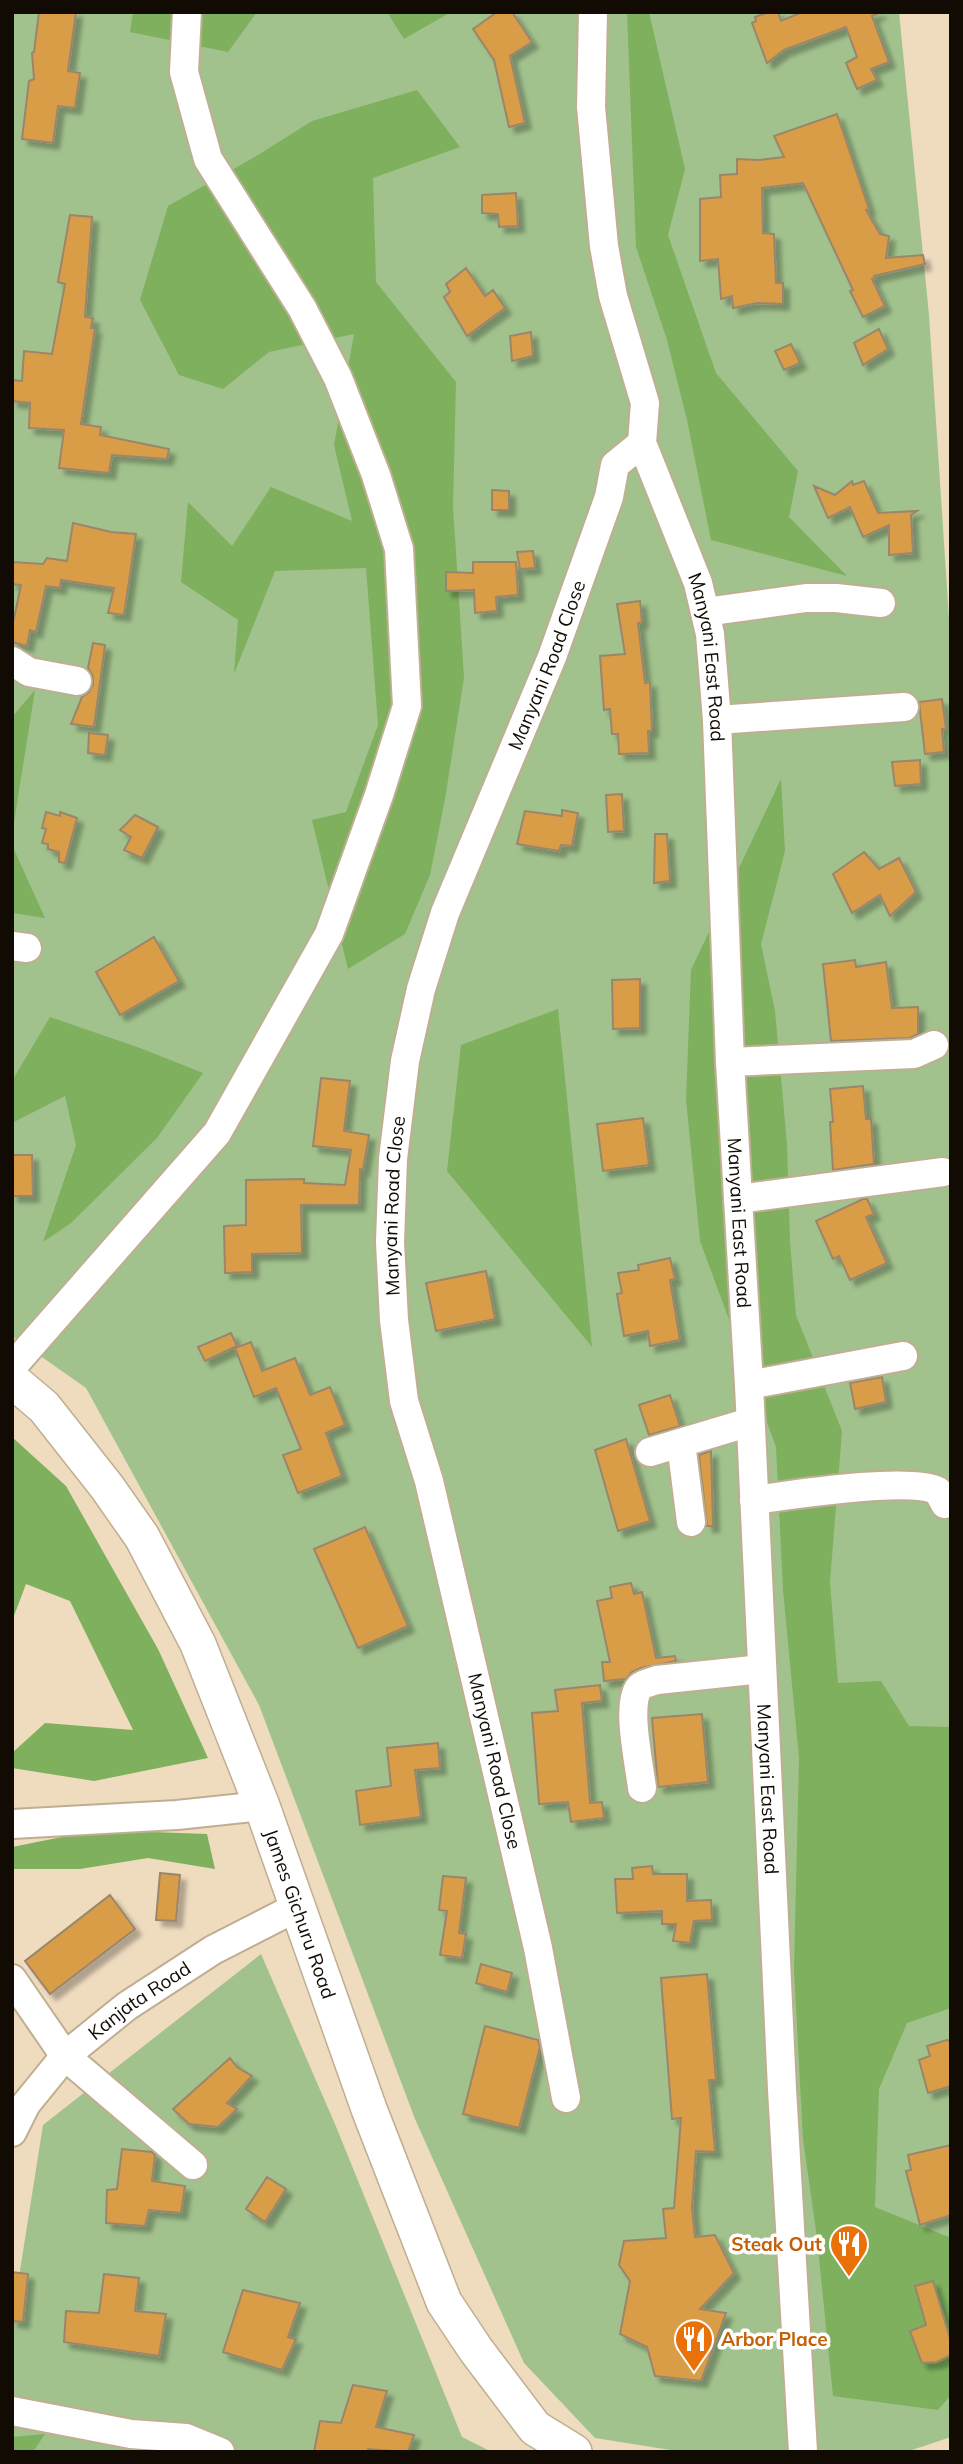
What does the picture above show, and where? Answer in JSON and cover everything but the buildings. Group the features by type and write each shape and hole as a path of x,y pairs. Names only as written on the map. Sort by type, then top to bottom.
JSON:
{"main road":[{"name":"James Gichuru Road","path":"12,1380 44,1407 142,1536 198,1644 262,1806 369,2109 444,2302 476,2350 535,2428 575,2452"}],"street":[{"path":"12,1367 218,1133 329,934 379,795 407,706 399,549 376,475 338,377 302,308 208,159 184,72 187,12"},
{"name":"Manyani East Road","path":"593,12 592,107 604,246 612,296 645,403 645,452 698,583 710,635 717,720 730,1062 751,1422 791,2280 803,2452"},
{"name":"Manyani Road Close","path":"566,2098 538,1948 429,1481 404,1401 393,1307 390,1241 393,1159 405,1061 421,989 446,913 552,657 614,475 624,424 645,403"},
{"path":"614,475 623,474 645,452"},
{"path":"705,612 806,598 881,603"},
{"path":"12,661 29,672 76,681"},
{"path":"717,720 904,706"},
{"path":"730,1062 914,1054 934,1045"},
{"path":"738,1199 943,1172"},
{"path":"749,1385 903,1356"},
{"path":"650,1452 751,1422"},
{"path":"681,1443 691,1522"},
{"path":"754,1500 876,1486 920,1485 938,1490 945,1504"},
{"path":"642,1788 632,1708 635,1693 642,1685 657,1680 762,1669"},
{"path":"12,1824 177,1815 262,1806"},
{"name":"Kanjata Road","path":"12,2132 26,2104 65,2056 127,2006 213,1950 297,1907"},
{"path":"12,1979 65,2056 193,2165"},
{"path":"12,2411 131,2434 186,2438 220,2452"}],"green space":[{"path":"12,12 899,12 929,315 951,649 951,2437 906,2452 683,2452 595,2438 524,2363 415,2119 259,1705 86,1388 12,1336"},
{"path":"133,12 257,12 228,52 130,32"},
{"path":"387,12 451,12 404,39"},
{"path":"627,12 649,12 685,169 668,235 716,373 798,471 789,517 847,576 711,540 687,420 667,340 636,247"},
{"path":"417,90 460,147 373,178 376,282 456,382 453,506 464,678 430,875 405,934 348,969 312,820 346,812 378,725 366,568 275,571 234,674 238,620 181,582 188,502 232,546 271,487 352,521 334,445 354,334 269,352 223,389 179,375 140,300 168,206 312,121"},
{"path":"35,690 12,835 12,717"},
{"path":"781,779 785,851 761,944 775,1011 787,1144 790,1241 796,1315 842,1431 830,1582 838,1683 881,1681 909,1726 951,1727 951,2008 907,2023 879,2089 875,2207 951,2238 951,2395 938,2410 833,2396 817,2238 803,2139 794,1970 799,1758 783,1590 776,1447 700,1241 686,1099 691,970"},
{"path":"12,845 45,918 12,913"},
{"path":"558,1009 592,1347 447,1171 461,1045"},
{"path":"50,1017 203,1073 157,1138 71,1223 43,1242 76,1145 65,1096 12,1123 12,1081"},
{"path":"12,1437 66,1486 158,1649 208,1758 94,1781 12,1768 12,1753 45,1723 133,1730 70,1601 26,1584 12,1621"},
{"path":"97,1830 207,1834 215,1869 148,1858 80,1869 12,1869 12,1847"},
{"path":"261,1954 335,2124 462,2437 492,2452 12,2452 12,2321 43,2125"},
{"path":"45,2434 33,2452 12,2452 12,2437"}],"place":[{"name":"Steak Out","path":"849,2278"},
{"name":"Arbor Place","path":"694,2373"}]}
